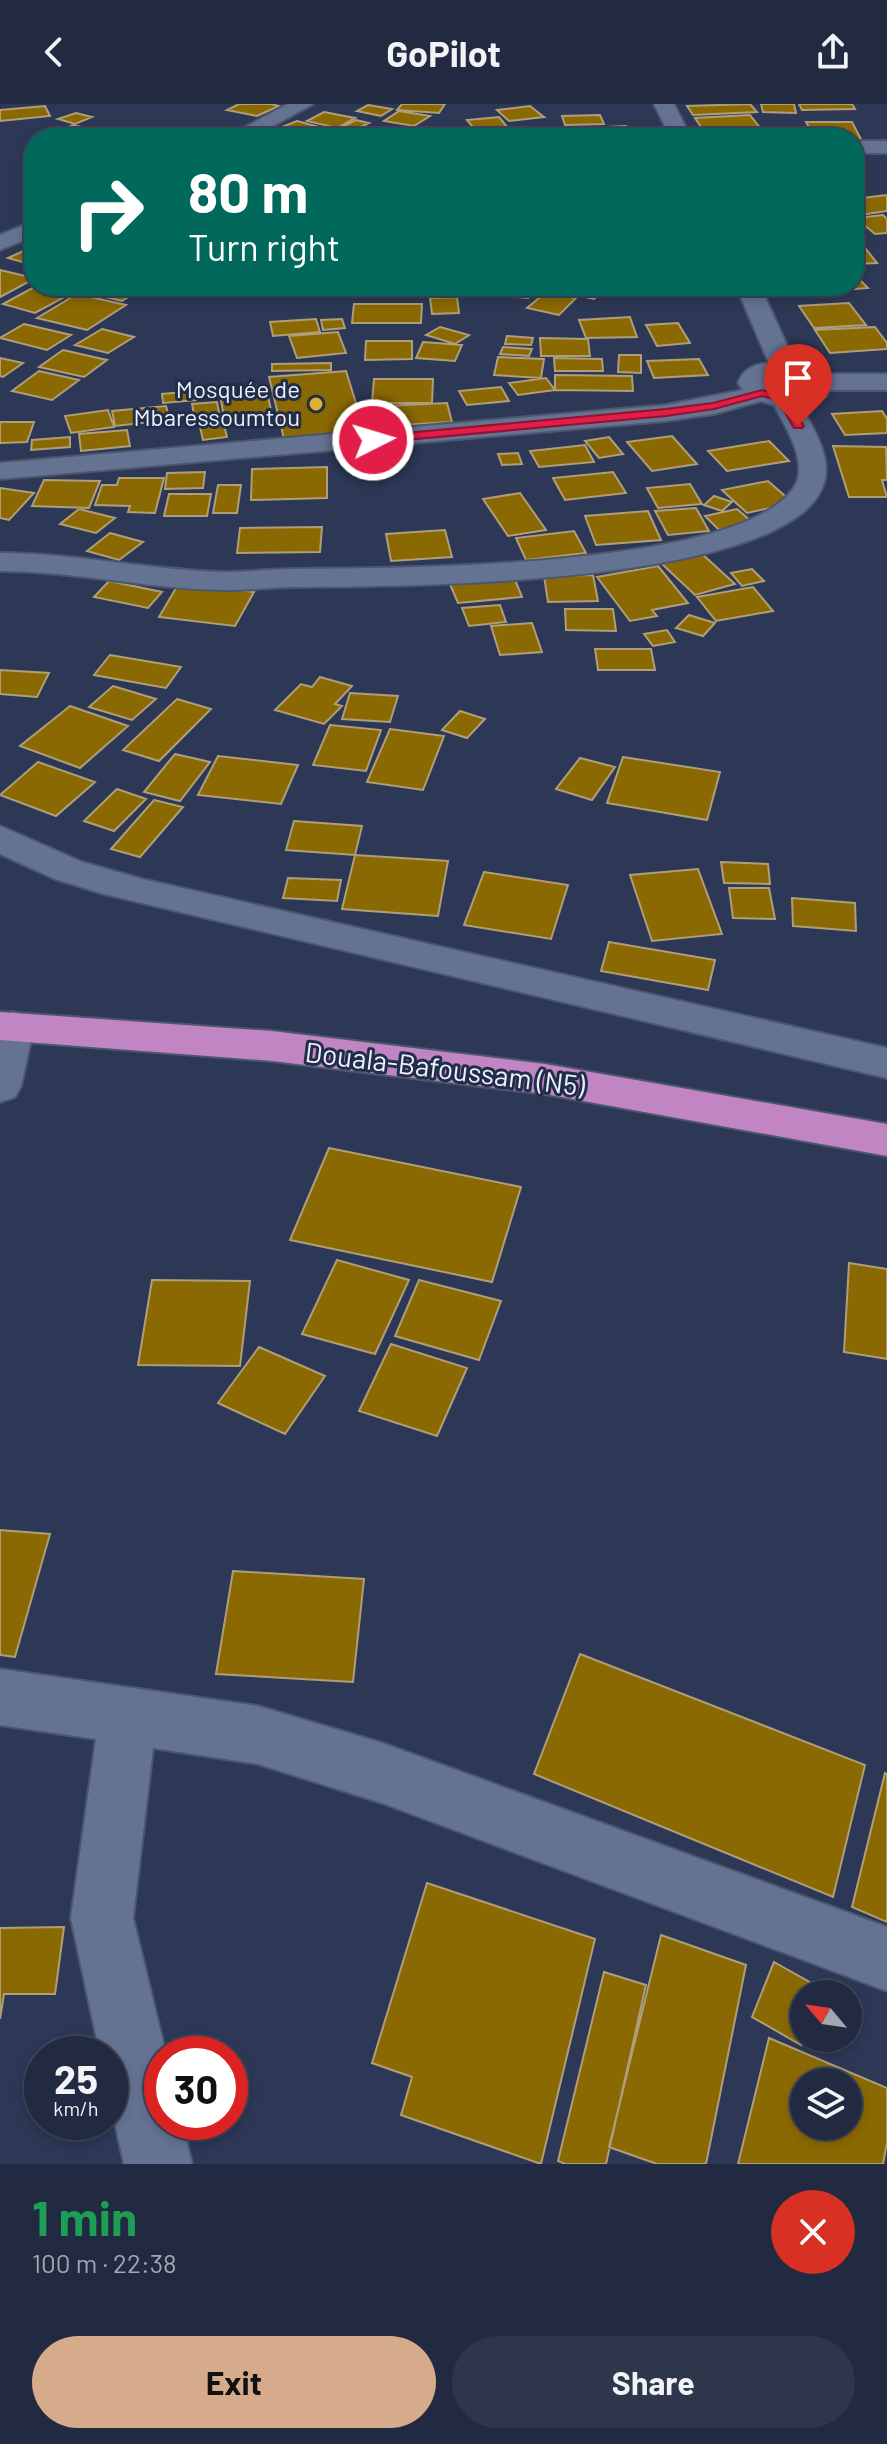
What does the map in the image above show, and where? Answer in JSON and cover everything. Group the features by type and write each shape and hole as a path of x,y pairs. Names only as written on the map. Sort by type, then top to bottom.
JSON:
{"highway":[{"name":"Douala-Bafoussam (N5)","path":"6,1026 272,1046 545,1079 887,1140"}],"street":[{"path":"255,128 303,104"},
{"path":"664,104 676,128"},
{"path":"864,147 887,147"},
{"path":"0,243 24,232"},
{"path":"0,562 55,563 101,571 227,581 417,576 588,565 681,550 757,528 785,513 805,495 813,471 811,456 776,387 751,296"},
{"path":"0,471 666,413 714,406 776,387 811,394 816,391 818,382 887,382"},
{"path":"0,838 25,855 83,876 191,904 887,1063"},
{"path":"0,1086 6,1026"},
{"path":"0,1697 258,1735 382,1773 887,1959"},
{"path":"128,1718 102,1918 158,2164"}],"building":[{"path":"239,104 279,106 257,116 227,110"},
{"path":"402,104 445,104 439,113 397,110"},
{"path":"750,104 757,112 693,115 687,106"},
{"path":"761,104 794,104 796,113 763,112"},
{"path":"799,104 852,104 855,109 802,110"},
{"path":"368,105 392,109 381,116 357,111"},
{"path":"45,106 50,116 0,121 0,110"},
{"path":"530,106 544,117 509,121 497,110"},
{"path":"399,111 430,116 414,126 384,121"},
{"path":"324,112 355,118 337,128 307,121"},
{"path":"76,113 92,117 75,124 58,119"},
{"path":"600,115 604,124 565,125 562,116"},
{"path":"750,115 760,128 702,128 695,118"},
{"path":"499,117 508,128 474,128 467,120"},
{"path":"356,120 369,123 359,128 340,128"},
{"path":"297,121 323,128 280,128"},
{"path":"806,122 852,122 855,128 809,128"},
{"path":"887,195 887,211 864,214 864,198"},
{"path":"883,215 887,219 887,233 875,234 864,225 864,217"},
{"path":"866,249 877,263 864,264"},
{"path":"24,251 24,262 8,258"},
{"path":"0,270 24,276 24,284 0,297"},
{"path":"24,293 24,296 66,296 35,313 3,304"},
{"path":"74,296 126,305 87,330 37,318"},
{"path":"101,296 130,296 122,301"},
{"path":"541,296 576,298 559,315 527,308"},
{"path":"457,297 459,313 432,314 430,298"},
{"path":"849,303 866,325 814,328 799,306"},
{"path":"354,304 422,304 421,323 352,323"},
{"path":"630,317 637,337 586,338 579,320"},
{"path":"316,319 320,332 273,336 270,322"},
{"path":"342,319 345,328 323,330 321,320"},
{"path":"678,323 690,343 657,346 646,325"},
{"path":"24,324 71,335 47,350 0,338"},
{"path":"440,327 469,335 455,344 426,335"},
{"path":"875,327 887,343 887,349 830,353 815,330"},
{"path":"102,329 134,337 108,353 75,345"},
{"path":"338,332 346,353 297,358 289,336"},
{"path":"507,336 533,338 531,345 505,344"},
{"path":"540,338 588,339 590,356 541,356"},
{"path":"366,341 412,341 412,359 365,360"},
{"path":"423,342 462,345 455,361 416,358"},
{"path":"503,347 532,349 529,356 500,354"},
{"path":"63,350 107,360 84,377 39,367"},
{"path":"619,355 641,355 641,373 618,372"},
{"path":"498,357 544,359 541,378 494,375"},
{"path":"0,358 23,363 3,377 0,376"},
{"path":"554,358 602,359 603,371 555,371"},
{"path":"699,359 708,375 654,378 647,361"},
{"path":"331,363 331,370 272,371 272,364"},
{"path":"39,371 79,380 52,400 12,391"},
{"name":"Mosquée de Mbaressoumtou","path":"346,371 365,432 284,439 269,377"},
{"path":"555,375 632,376 633,391 555,390"},
{"path":"546,378 555,390 518,395 509,383"},
{"path":"374,379 433,379 432,403 372,403"},
{"path":"266,386 272,415 224,418 219,389"},
{"path":"501,387 509,401 467,405 459,391"},
{"path":"195,391 196,400 163,403 162,394"},
{"path":"217,402 220,418 195,420 192,404"},
{"path":"447,403 452,422 367,427 363,407"},
{"path":"166,406 170,420 115,426 112,411"},
{"path":"108,410 114,427 71,433 65,416"},
{"path":"882,411 887,419 887,433 845,435 832,414"},
{"path":"0,422 34,422 27,442 0,443"},
{"path":"224,425 227,437 203,440 200,427"},
{"path":"127,430 130,446 81,451 79,434"},
{"path":"672,436 697,464 652,471 627,442"},
{"path":"70,437 70,447 31,450 32,440"},
{"path":"609,437 623,454 599,458 585,441"},
{"path":"769,441 789,461 727,471 708,451"},
{"path":"585,445 594,462 539,467 530,451"},
{"path":"833,446 886,447 887,480 882,480 887,497 849,497"},
{"path":"518,453 522,464 502,465 498,454"},
{"path":"327,467 327,498 251,500 252,469"},
{"path":"205,472 203,488 165,489 167,473"},
{"path":"613,472 626,493 565,500 553,478"},
{"path":"119,478 164,478 155,513 128,512 130,506 95,505 102,485 117,485"},
{"path":"44,480 100,481 89,508 32,506"},
{"path":"768,481 793,503 747,513 722,490"},
{"path":"690,484 702,504 658,508 647,488"},
{"path":"218,485 241,485 237,513 213,513"},
{"path":"0,488 34,493 9,520 0,518"},
{"path":"520,493 546,530 508,536 483,499"},
{"path":"169,494 211,494 207,516 164,516"},
{"path":"714,496 732,502 722,511 704,505"},
{"path":"696,508 709,531 668,535 655,511"},
{"path":"79,509 115,518 96,533 60,524"},
{"path":"737,509 752,522 719,530 705,516"},
{"path":"648,511 661,540 596,545 585,516"},
{"path":"322,527 320,552 237,553 240,528"},
{"path":"445,530 452,557 391,561 386,534"},
{"path":"574,531 586,553 526,560 516,538"},
{"path":"110,533 143,542 119,560 87,551"},
{"path":"701,553 735,584 695,595 662,564"},
{"path":"658,566 688,603 652,610 657,616 630,621 597,577"},
{"path":"752,569 764,581 742,586 731,573"},
{"path":"513,575 522,597 458,603 449,582"},
{"path":"593,575 598,601 548,602 544,576"},
{"path":"109,581 162,592 148,608 94,597"},
{"path":"179,583 254,592 235,626 159,617"},
{"path":"753,587 773,611 716,621 697,597"},
{"path":"500,605 506,622 469,626 462,608"},
{"path":"565,609 613,609 616,631 566,630"},
{"path":"689,615 715,623 703,636 676,628"},
{"path":"532,623 542,652 500,655 491,626"},
{"path":"667,630 675,642 653,646 644,634"},
{"path":"595,649 651,649 655,670 598,670"},
{"path":"110,655 181,667 166,688 94,675"},
{"path":"0,670 49,673 37,697 0,694"},
{"path":"320,677 352,686 335,704 342,706 324,724 275,710 301,684 312,687"},
{"path":"113,686 156,699 132,720 89,707"},
{"path":"350,693 398,696 390,722 342,719"},
{"path":"177,699 211,709 159,761 123,750"},
{"path":"70,706 128,726 80,768 20,746"},
{"path":"460,711 485,719 467,738 442,730"},
{"path":"330,725 381,730 366,771 313,765"},
{"path":"390,729 444,736 423,790 367,782"},
{"path":"175,754 210,762 180,801 144,792"},
{"path":"218,756 298,765 281,804 198,795"},
{"path":"623,757 720,772 707,820 607,803"},
{"path":"580,758 615,767 592,800 556,789"},
{"path":"38,762 95,782 56,816 0,795"},
{"path":"117,789 146,799 114,831 84,821"},
{"path":"154,800 183,807 140,857 111,849"},
{"path":"294,821 362,826 355,855 286,850"},
{"path":"355,855 448,861 438,916 342,909"},
{"path":"721,862 768,864 770,884 724,883"},
{"path":"698,869 722,934 652,941 630,875"},
{"path":"484,872 568,885 551,939 464,925"},
{"path":"288,878 341,880 337,901 283,898"},
{"path":"729,888 769,888 775,919 733,918"},
{"path":"792,898 855,903 856,931 793,926"},
{"path":"609,942 715,960 708,990 601,971"},
{"path":"329,1148 521,1187 492,1282 290,1240"},
{"path":"337,1260 409,1280 375,1354 302,1334"},
{"path":"849,1263 887,1269 887,1359 844,1352"},
{"path":"152,1280 250,1281 240,1366 138,1365"},
{"path":"419,1280 501,1301 479,1360 395,1336"},
{"path":"391,1344 467,1368 437,1436 359,1411"},
{"path":"259,1347 325,1376 285,1434 218,1403"},
{"path":"0,1530 50,1534 15,1657 0,1655"},
{"path":"233,1571 364,1579 353,1682 216,1674"},
{"path":"580,1654 865,1765 833,1897 534,1774"},
{"path":"887,1774 887,1922 852,1907"},
{"path":"427,1883 595,1939 541,2164 401,2115 412,2077 372,2063"},
{"path":"64,1927 55,1994 4,1994 0,2019 0,1928"},
{"path":"661,1935 746,1965 706,2164 657,2164 609,2147"},
{"path":"774,1962 806,1980 790,1980 790,2039 752,2017"},
{"path":"604,1972 646,1985 606,2164 565,2164 558,2161"},
{"path":"769,2038 790,2047 790,2052 802,2052 840,2068 790,2068 790,2140 862,2140 862,2077 887,2088 887,2143 883,2164 738,2164"}],"place":[{"name":"Mosquée de Mbaressoumtou","path":"316,404"}],"route":[{"path":"373,440 666,413 714,406 762,393 783,398 798,426"}]}
